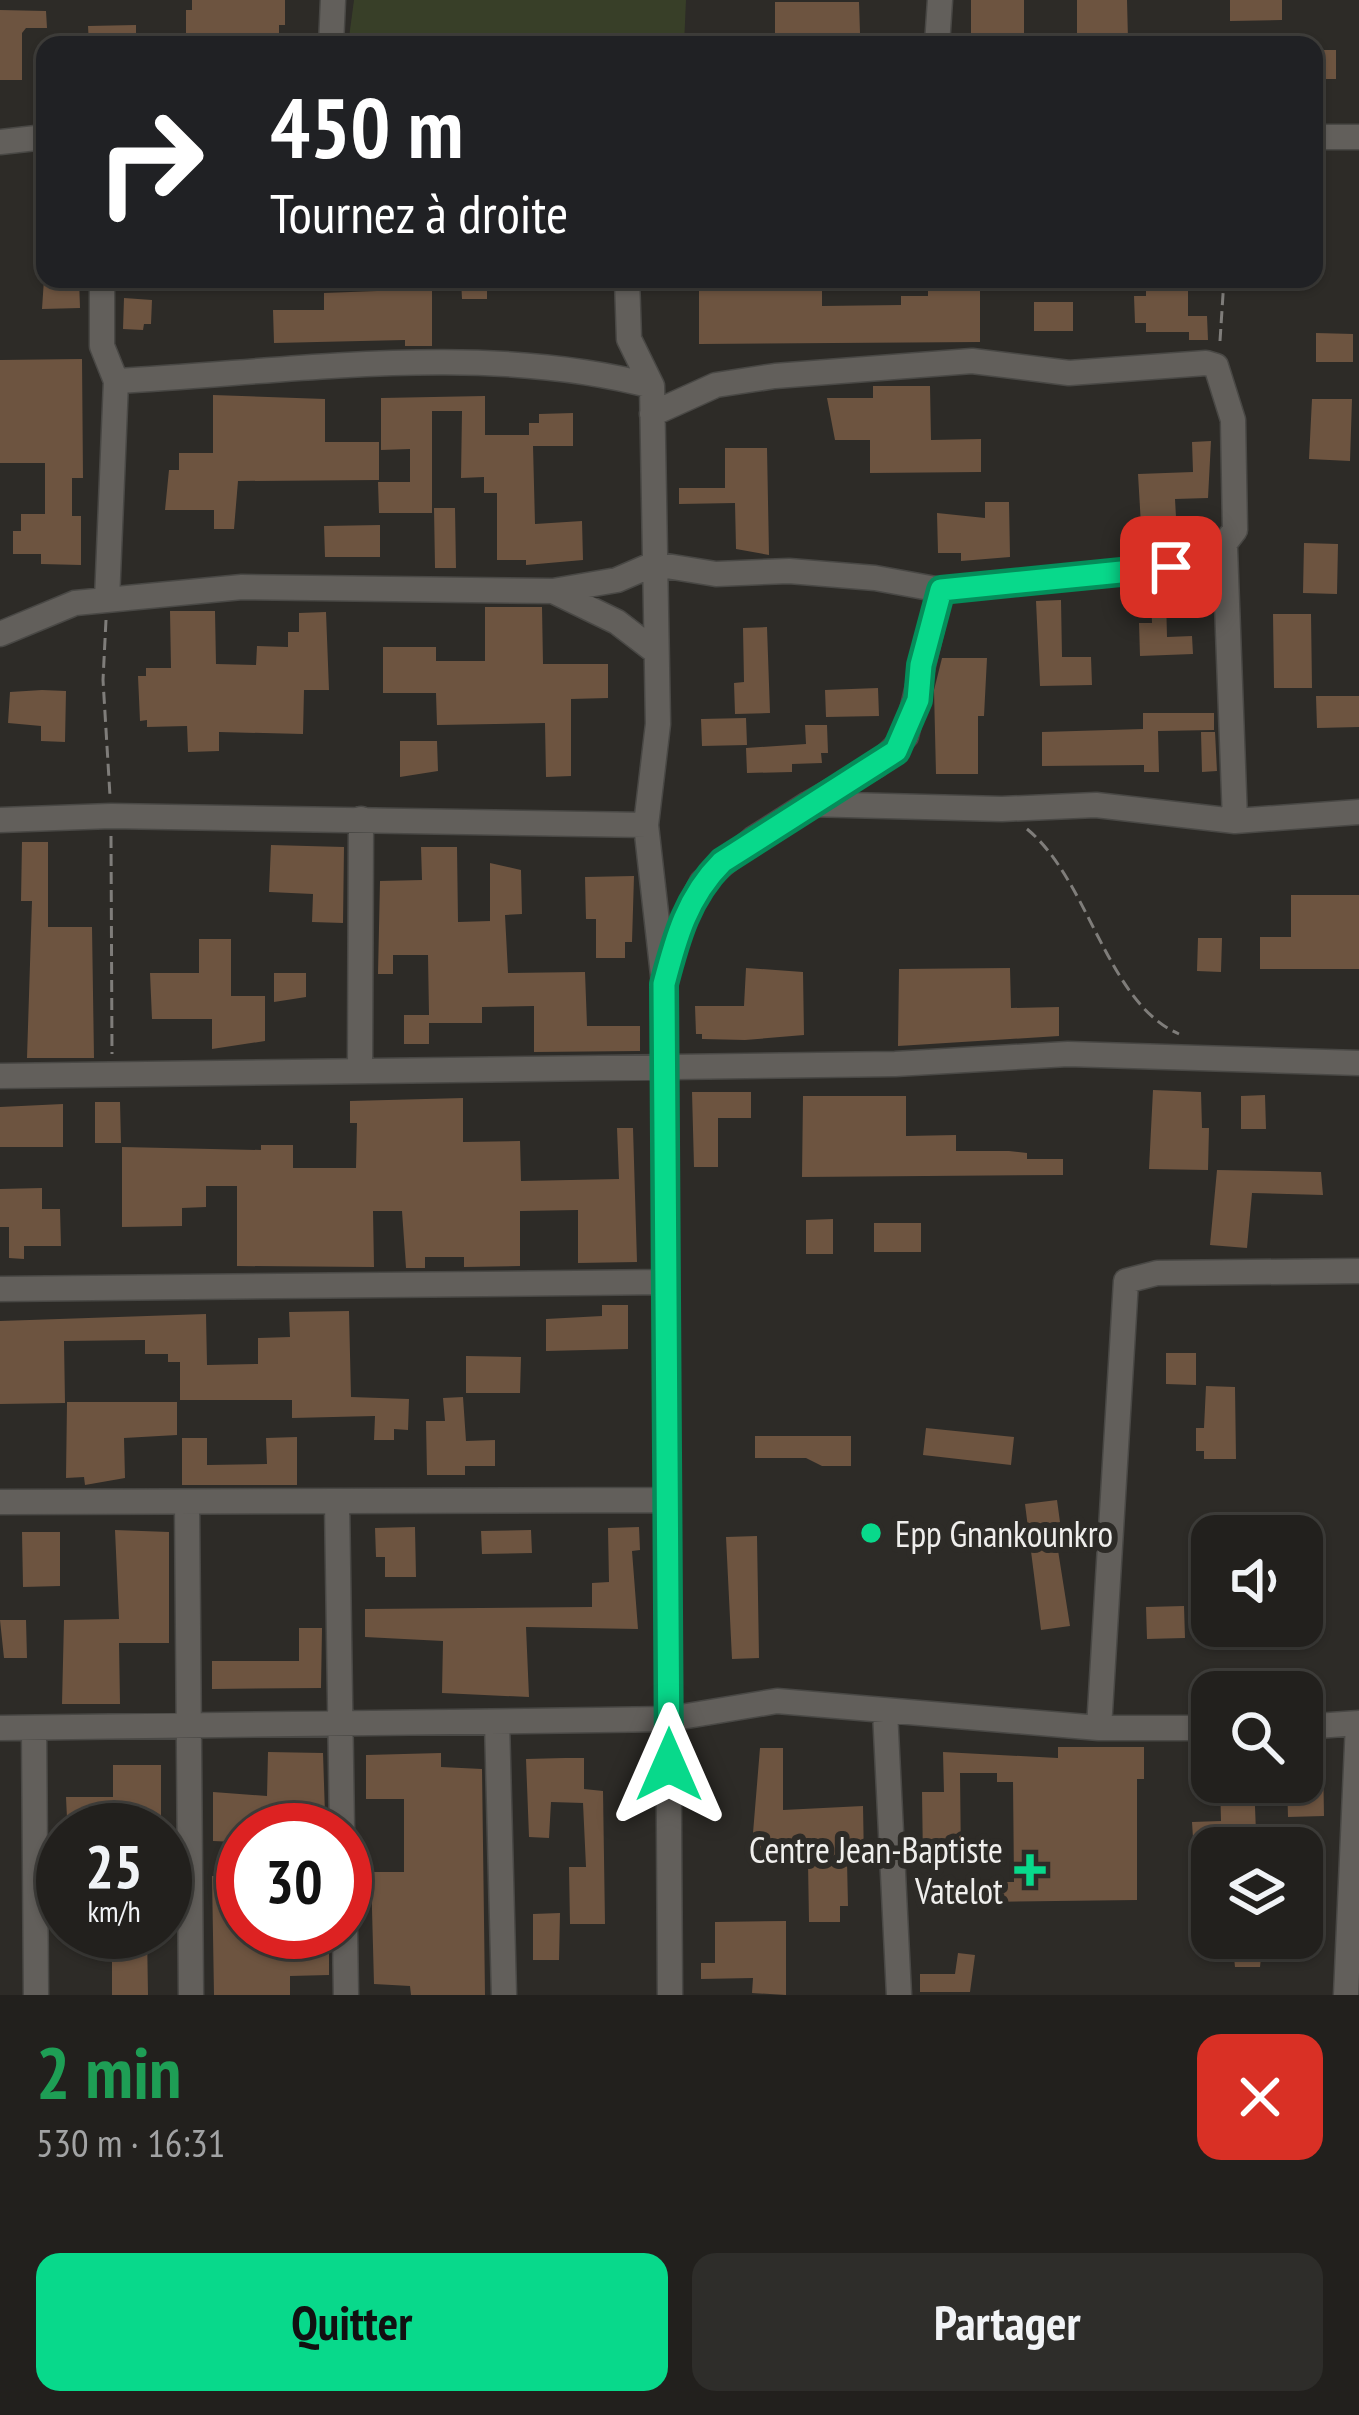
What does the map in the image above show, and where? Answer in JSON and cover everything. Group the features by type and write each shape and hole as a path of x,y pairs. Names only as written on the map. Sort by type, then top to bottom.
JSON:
{"street":[{"path":"329,36 333,0"},
{"path":"938,36 940,0"},
{"path":"1323,137 1359,136"},
{"path":"0,142 36,138"},
{"path":"102,288 102,346 116,381 107,600"},
{"path":"627,288 628,339 652,386 658,724 646,825 664,984 670,1995"},
{"path":"0,634 75,603 242,587 553,591 617,580 655,564 716,574 788,571 875,578 941,590 1193,564 1211,560 1225,549 1234,530 1233,421 1216,366 1179,364 1069,373 972,362 775,376 716,385 652,414"},
{"path":"116,381 391,366 548,365 652,386"},
{"path":"1225,549 1234,821"},
{"path":"664,984 676,934 702,882 752,839 877,766 906,736 941,590"},
{"path":"553,591 617,622 656,652"},
{"path":"808,804 1002,809 1096,805 1234,821 1359,812"},
{"path":"0,820 111,816 646,825"},
{"path":"360,1070 361,819"},
{"path":"0,1076 895,1064 1068,1054 1359,1064"},
{"path":"1100,1728 1126,1281 1157,1273 1359,1271"},
{"path":"0,1289 665,1282"},
{"path":"0,1502 667,1500"},
{"path":"338,1502 341,1803"},
{"path":"187,1503 191,1995"},
{"path":"0,1728 669,1719 777,1701 1100,1728 1191,1728"},
{"path":"884,1711 899,1995"},
{"path":"497,1722 504,1995"},
{"path":"1323,1725 1358,1724 1346,1995"},
{"path":"34,1728 36,1995"},
{"path":"345,1959 346,1995"}],"path":[{"path":"1216,366 1223,288"},
{"path":"107,600 103,680 111,816 113,1074"},
{"path":"1002,809 1042,842 1146,1015 1213,1057"}],"green space":[{"path":"354,0 686,0 684,36 349,36"}],"building":[{"path":"192,0 285,0 285,25 279,25 279,34 268,36 186,36 186,10 192,10"},
{"path":"971,0 1024,0 1024,36 971,36"},
{"path":"1077,0 1127,0 1128,36 1077,36"},
{"path":"1230,0 1282,0 1282,20 1230,21"},
{"path":"775,2 859,2 860,33 775,36"},
{"path":"0,10 46,11 47,28 26,28 22,33 22,80 0,80"},
{"path":"136,25 136,36 89,36 88,26"},
{"path":"1323,50 1336,50 1336,79 1323,79"},
{"path":"43,288 79,288 80,308 42,309"},
{"path":"432,288 432,346 405,346 405,340 274,343 273,310 324,310 324,293"},
{"path":"461,288 487,288 487,299 462,299"},
{"path":"699,288 822,288 822,306 901,305 901,296 928,296 928,288 980,288 980,342 699,344"},
{"path":"1146,288 1188,288 1188,316 1207,316 1208,340 1189,340 1189,332 1146,332 1146,323 1135,323 1134,296 1146,296"},
{"path":"124,298 152,300 151,324 144,324 143,330 123,329"},
{"path":"1034,302 1073,302 1073,331 1034,331"},
{"path":"1316,333 1353,334 1353,362 1316,362"},
{"path":"82,359 83,478 72,478 72,516 81,516 81,565 41,564 41,554 13,554 13,531 21,531 21,514 45,514 45,463 0,463 0,360"},
{"path":"873,386 930,386 931,440 981,439 981,472 870,473 870,440 835,440 827,398 873,398"},
{"path":"213,395 325,399 325,442 379,442 379,480 238,481 234,529 214,529 214,510 165,510 169,470 179,470 179,453 213,453"},
{"path":"485,396 485,435 529,435 529,423 539,423 539,414 573,413 573,446 533,446 535,524 582,521 583,560 526,565 526,560 497,560 497,493 484,493 484,477 461,478 462,411 432,411 432,513 379,513 378,482 410,482 410,449 381,450 381,398"},
{"path":"1312,399 1352,399 1350,461 1309,459"},
{"path":"1211,441 1208,498 1175,499 1177,535 1142,542 1138,474 1193,472 1192,442"},
{"path":"725,448 767,448 769,555 736,549 735,503 679,504 679,488 725,488"},
{"path":"985,502 1009,502 1010,557 961,561 961,553 938,553 937,513 985,518"},
{"path":"434,508 455,508 456,568 435,568"},
{"path":"380,525 380,557 325,557 324,526"},
{"path":"1304,543 1338,544 1337,594 1303,593"},
{"path":"1151,597 1166,597 1167,637 1192,636 1193,654 1140,656 1139,623 1152,623"},
{"path":"1061,600 1062,657 1091,657 1092,685 1040,686 1036,601"},
{"path":"485,607 542,607 543,664 608,664 608,698 571,699 571,776 546,777 545,723 437,725 436,693 383,693 383,647 436,647 436,661 485,661"},
{"path":"170,611 215,611 216,664 256,665 257,646 288,647 288,632 299,632 299,613 326,612 329,690 304,690 303,734 219,732 219,751 188,752 187,726 147,727 147,720 140,721 138,676 146,676 146,668 171,668"},
{"path":"1273,614 1311,614 1312,688 1274,688"},
{"path":"767,627 770,713 735,714 734,683 744,682 743,628"},
{"path":"942,658 987,658 984,716 978,716 978,774 936,774 934,690"},
{"path":"878,688 879,716 826,717 825,690"},
{"path":"66,691 65,742 41,741 41,726 8,723 10,692"},
{"path":"1316,696 1359,696 1359,727 1317,728"},
{"path":"1143,713 1214,713 1214,730 1158,731 1159,772 1144,772 1144,765 1042,766 1042,732 1143,729"},
{"path":"746,718 747,745 702,746 701,719"},
{"path":"805,725 827,725 828,753 821,753 822,763 792,764 792,772 747,773 746,748 806,744"},
{"path":"1201,732 1215,732 1217,771 1202,772"},
{"path":"400,741 437,741 438,771 400,777"},
{"path":"22,842 48,842 48,927 92,927 94,1058 27,1058 32,901 21,901"},
{"path":"271,845 344,847 343,923 312,922 313,894 269,892"},
{"path":"421,847 457,847 458,922 490,921 490,863 521,870 522,914 505,915 508,973 585,972 587,1026 640,1026 640,1051 534,1052 534,1006 482,1007 482,1023 429,1023 429,1044 404,1044 404,1015 429,1015 428,955 393,955 393,974 378,974 380,881 422,880"},
{"path":"634,876 632,942 625,942 625,958 596,958 596,919 586,919 585,877"},
{"path":"1291,895 1359,895 1359,969 1260,969 1260,937 1291,937"},
{"path":"1198,938 1222,938 1221,972 1197,971"},
{"path":"199,939 231,939 231,996 265,996 265,1041 212,1049 212,1019 152,1019 150,973 199,973"},
{"path":"746,968 803,972 804,1035 745,1040 702,1039 702,1034 696,1034 695,1006 744,1006"},
{"path":"1010,968 1011,1008 1059,1007 1059,1036 898,1046 899,969"},
{"path":"274,973 306,973 306,997 274,1002"},
{"path":"1153,1090 1201,1092 1202,1128 1209,1128 1208,1170 1149,1169"},
{"path":"692,1092 751,1092 751,1118 718,1118 718,1167 694,1167"},
{"path":"1265,1095 1266,1129 1241,1129 1241,1096"},
{"path":"803,1096 906,1096 906,1136 956,1135 956,1151 1009,1151 1027,1153 1027,1159 1063,1159 1063,1175 802,1177"},
{"path":"463,1098 463,1142 520,1141 521,1181 619,1179 617,1128 633,1128 637,1262 578,1263 578,1210 520,1211 520,1266 464,1267 464,1257 425,1257 425,1268 406,1268 402,1211 373,1211 374,1267 237,1266 237,1186 206,1186 206,1207 182,1208 182,1226 122,1227 122,1147 261,1150 261,1145 293,1145 293,1168 356,1168 357,1123 350,1123 350,1101"},
{"path":"95,1102 120,1102 121,1143 95,1143"},
{"path":"63,1104 63,1147 0,1147 0,1107"},
{"path":"1217,1170 1321,1172 1323,1195 1252,1193 1247,1248 1210,1245"},
{"path":"42,1188 42,1209 60,1209 61,1246 24,1246 24,1259 9,1258 9,1227 0,1227 0,1189"},
{"path":"833,1219 833,1254 806,1254 806,1220"},
{"path":"874,1223 921,1223 921,1252 874,1252"},
{"path":"602,1305 628,1305 628,1349 546,1351 546,1319 602,1316"},
{"path":"349,1311 351,1397 409,1399 408,1430 394,1429 394,1440 374,1440 375,1416 292,1418 292,1400 180,1400 180,1362 168,1362 168,1354 145,1354 145,1340 64,1341 65,1403 0,1404 0,1321 206,1314 207,1365 258,1364 258,1338 290,1337 289,1312"},
{"path":"1166,1353 1196,1353 1196,1385 1166,1384"},
{"path":"466,1356 521,1357 520,1393 466,1393"},
{"path":"1206,1386 1235,1387 1236,1459 1204,1459 1204,1451 1196,1451 1196,1428 1204,1428"},
{"path":"463,1397 466,1441 495,1440 495,1466 465,1466 465,1475 427,1475 426,1421 445,1421 443,1398"},
{"path":"67,1402 177,1402 177,1435 124,1438 125,1478 85,1485 84,1477 66,1478"},
{"path":"926,1428 1014,1437 1011,1465 923,1455"},
{"path":"755,1436 851,1436 851,1466 822,1466 806,1458 755,1458"},
{"path":"297,1437 297,1485 182,1485 182,1438 207,1438 207,1465 267,1464 266,1438"},
{"path":"1057,1500 1063,1544 1057,1544 1070,1626 1041,1630 1025,1504"},
{"path":"415,1527 416,1577 385,1577 385,1557 376,1557 375,1528"},
{"path":"639,1527 640,1550 632,1551 638,1629 526,1627 529,1697 442,1693 443,1641 365,1637 365,1609 592,1607 592,1583 609,1582 608,1528"},
{"path":"115,1530 169,1532 169,1643 119,1643 120,1704 62,1704 64,1620 119,1619"},
{"path":"531,1530 532,1553 482,1554 481,1531"},
{"path":"22,1532 60,1532 60,1586 23,1587"},
{"path":"757,1536 759,1658 732,1659 726,1537"},
{"path":"1184,1606 1185,1638 1147,1639 1146,1607"},
{"path":"0,1620 26,1620 27,1658 4,1658"},
{"path":"299,1628 322,1628 321,1688 212,1689 212,1661 299,1661"},
{"path":"1058,1747 1144,1747 1144,1779 1137,1779 1137,1900 986,1902 986,1882 1014,1882 1013,1782 997,1782 997,1773 960,1773 961,1861 923,1861 922,1792 944,1792 943,1752 1058,1758"},
{"path":"760,1748 783,1748 783,1810 863,1806 864,1861 847,1861 848,1906 840,1906 840,1922 809,1922 808,1862 797,1862 796,1851 760,1851 761,1833 753,1833"},
{"path":"268,1752 323,1753 325,1803 216,1803 213,1841 213,1792 267,1796"},
{"path":"441,1753 441,1767 482,1769 485,1995 411,1995 410,1986 374,1984 372,1872 404,1872 404,1799 366,1799 366,1755"},
{"path":"1323,1757 1324,1816 1288,1817 1288,1803 1323,1803"},
{"path":"584,1758 584,1789 603,1791 605,1924 570,1924 569,1867 586,1867 583,1803 551,1802 549,1838 529,1837 526,1759"},
{"path":"113,1765 161,1765 161,1803 66,1803 66,1797 113,1797"},
{"path":"1221,1803 1255,1803 1256,1827 1192,1827 1192,1822 1221,1821"},
{"path":"212,1876 216,1876 216,1959 329,1959 329,1975 290,1976 290,1995 214,1995"},
{"path":"560,1913 559,1960 533,1960 533,1914"},
{"path":"786,1921 786,1995 752,1993 753,1978 701,1979 701,1963 715,1963 715,1922"},
{"path":"958,1953 975,1955 970,1992 920,1992 920,1974 955,1974"},
{"path":"147,1959 148,1995 112,1995 112,1961"},
{"path":"1234,1959 1261,1959 1260,1967 1235,1967"}],"place":[{"name":"Epp Gnankounkro","path":"871,1533"},
{"name":"Centre Jean-Baptiste Vatelot","path":"1030,1870"}],"route":[{"path":"669,1765 664,984 676,934 702,882 722,862 896,751 913,719 921,665 941,590 1171,567"}]}
